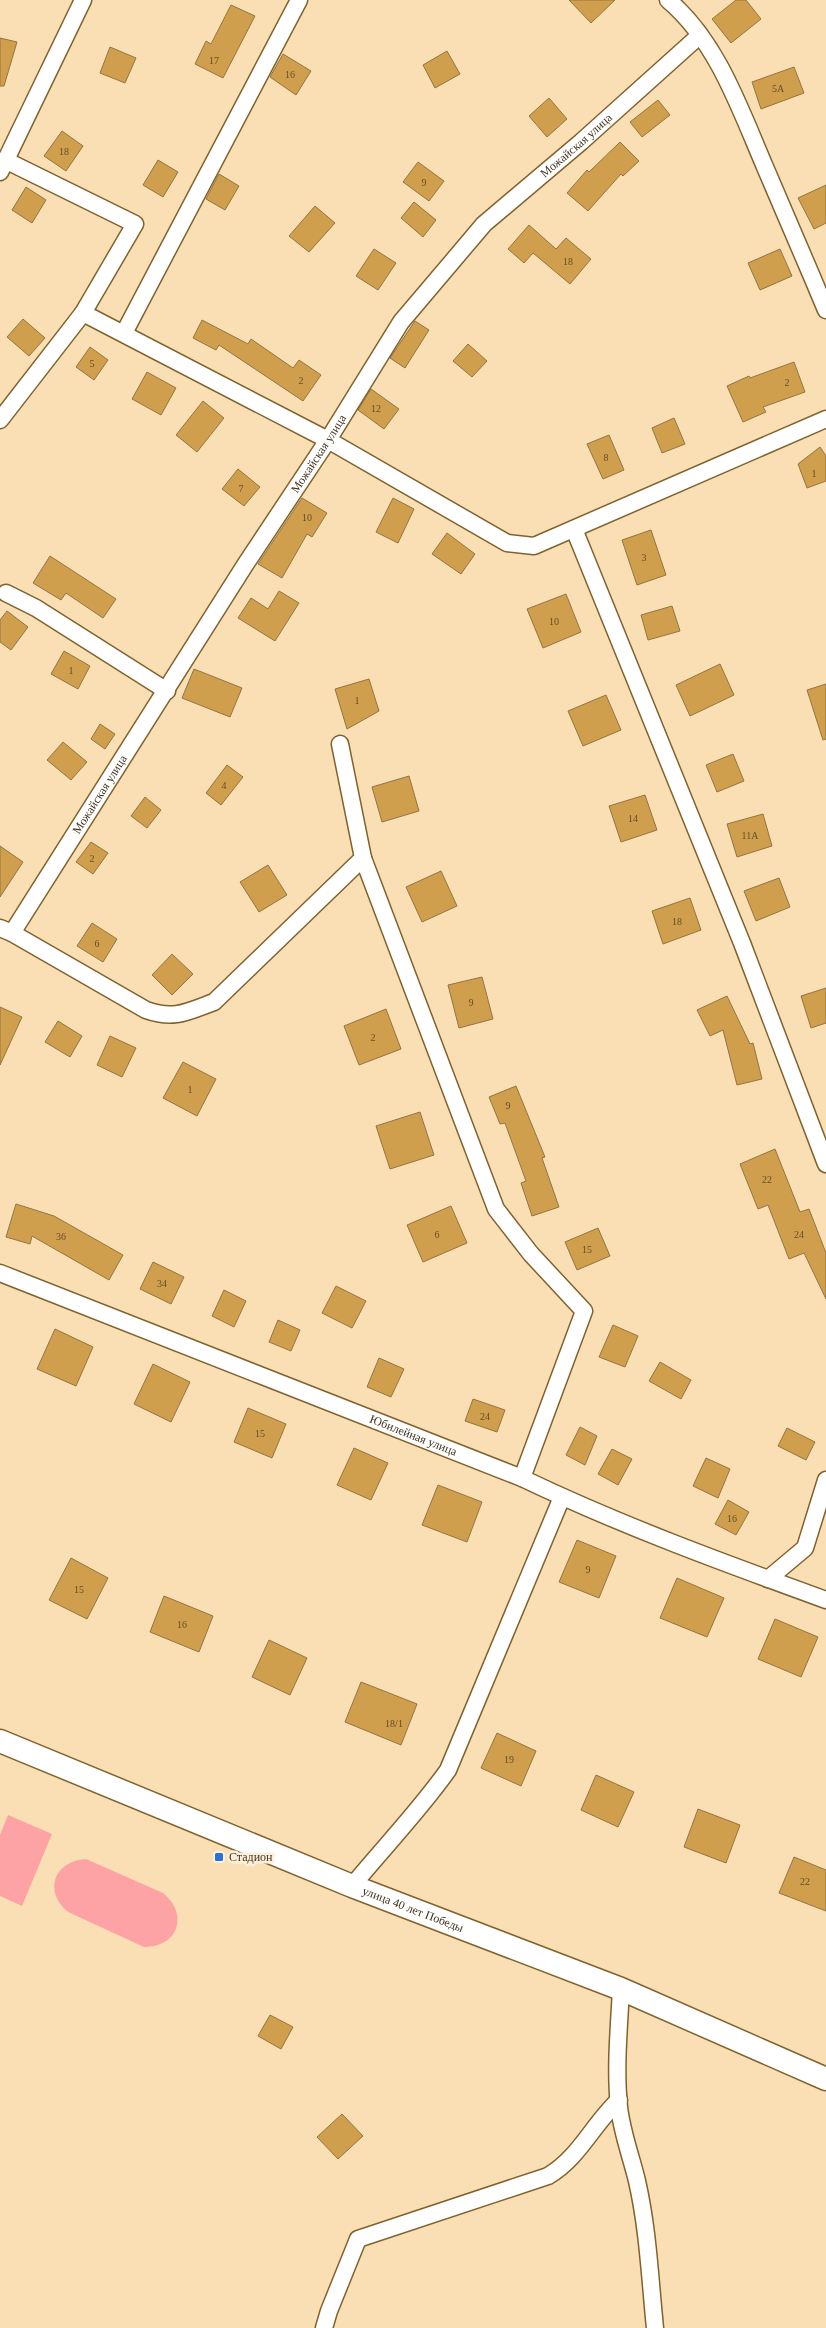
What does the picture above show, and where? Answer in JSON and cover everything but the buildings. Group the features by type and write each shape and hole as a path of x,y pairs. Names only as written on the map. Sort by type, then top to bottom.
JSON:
{"street":[{"path":"0,420 83,313 135,224 3,166 84,0"},
{"path":"124,333 299,0"},
{"path":"678,3 727,78 826,310"},
{"name":"Можайская улица","path":"6,931 167,691 245,565 328,440 401,322 484,224 581,142 699,36"},
{"path":"83,313 328,440 507,543 534,546 826,419"},
{"path":"574,529 742,942 826,1164"},
{"path":"6,593 36,608 167,691"},
{"path":"340,744 364,858 496,1209 531,1254 584,1311 522,1478"},
{"path":"6,931 146,1010 163,1016 182,1014 214,1002 364,858"},
{"name":"Юбилейная улица","path":"0,1273 522,1478 562,1497 768,1579 826,1600"},
{"path":"768,1579 805,1548 826,1480"},
{"path":"352,1886 396,1832 425,1803 448,1770 562,1497"},
{"name":"улица 40 лет Победы","path":"0,1742 352,1886 621,1989 826,2079"},
{"path":"621,1989 618,2066 622,2132 637,2180 646,2231 655,2328"},
{"path":"324,2328 358,2239 548,2176 561,2169 576,2153 608,2110 619,2100"}],"shaded area":[{"path":"8,1815 52,1834 22,1906 0,1896 0,1835"},
{"path":"86,1859 163,1893 171,1901 178,1919 172,1935 165,1942 156,1946 144,1947 68,1912 60,1904 56,1895 54,1887 56,1878 66,1865"}],"place":[{"name":"Стадион","path":"219,1857"}]}
